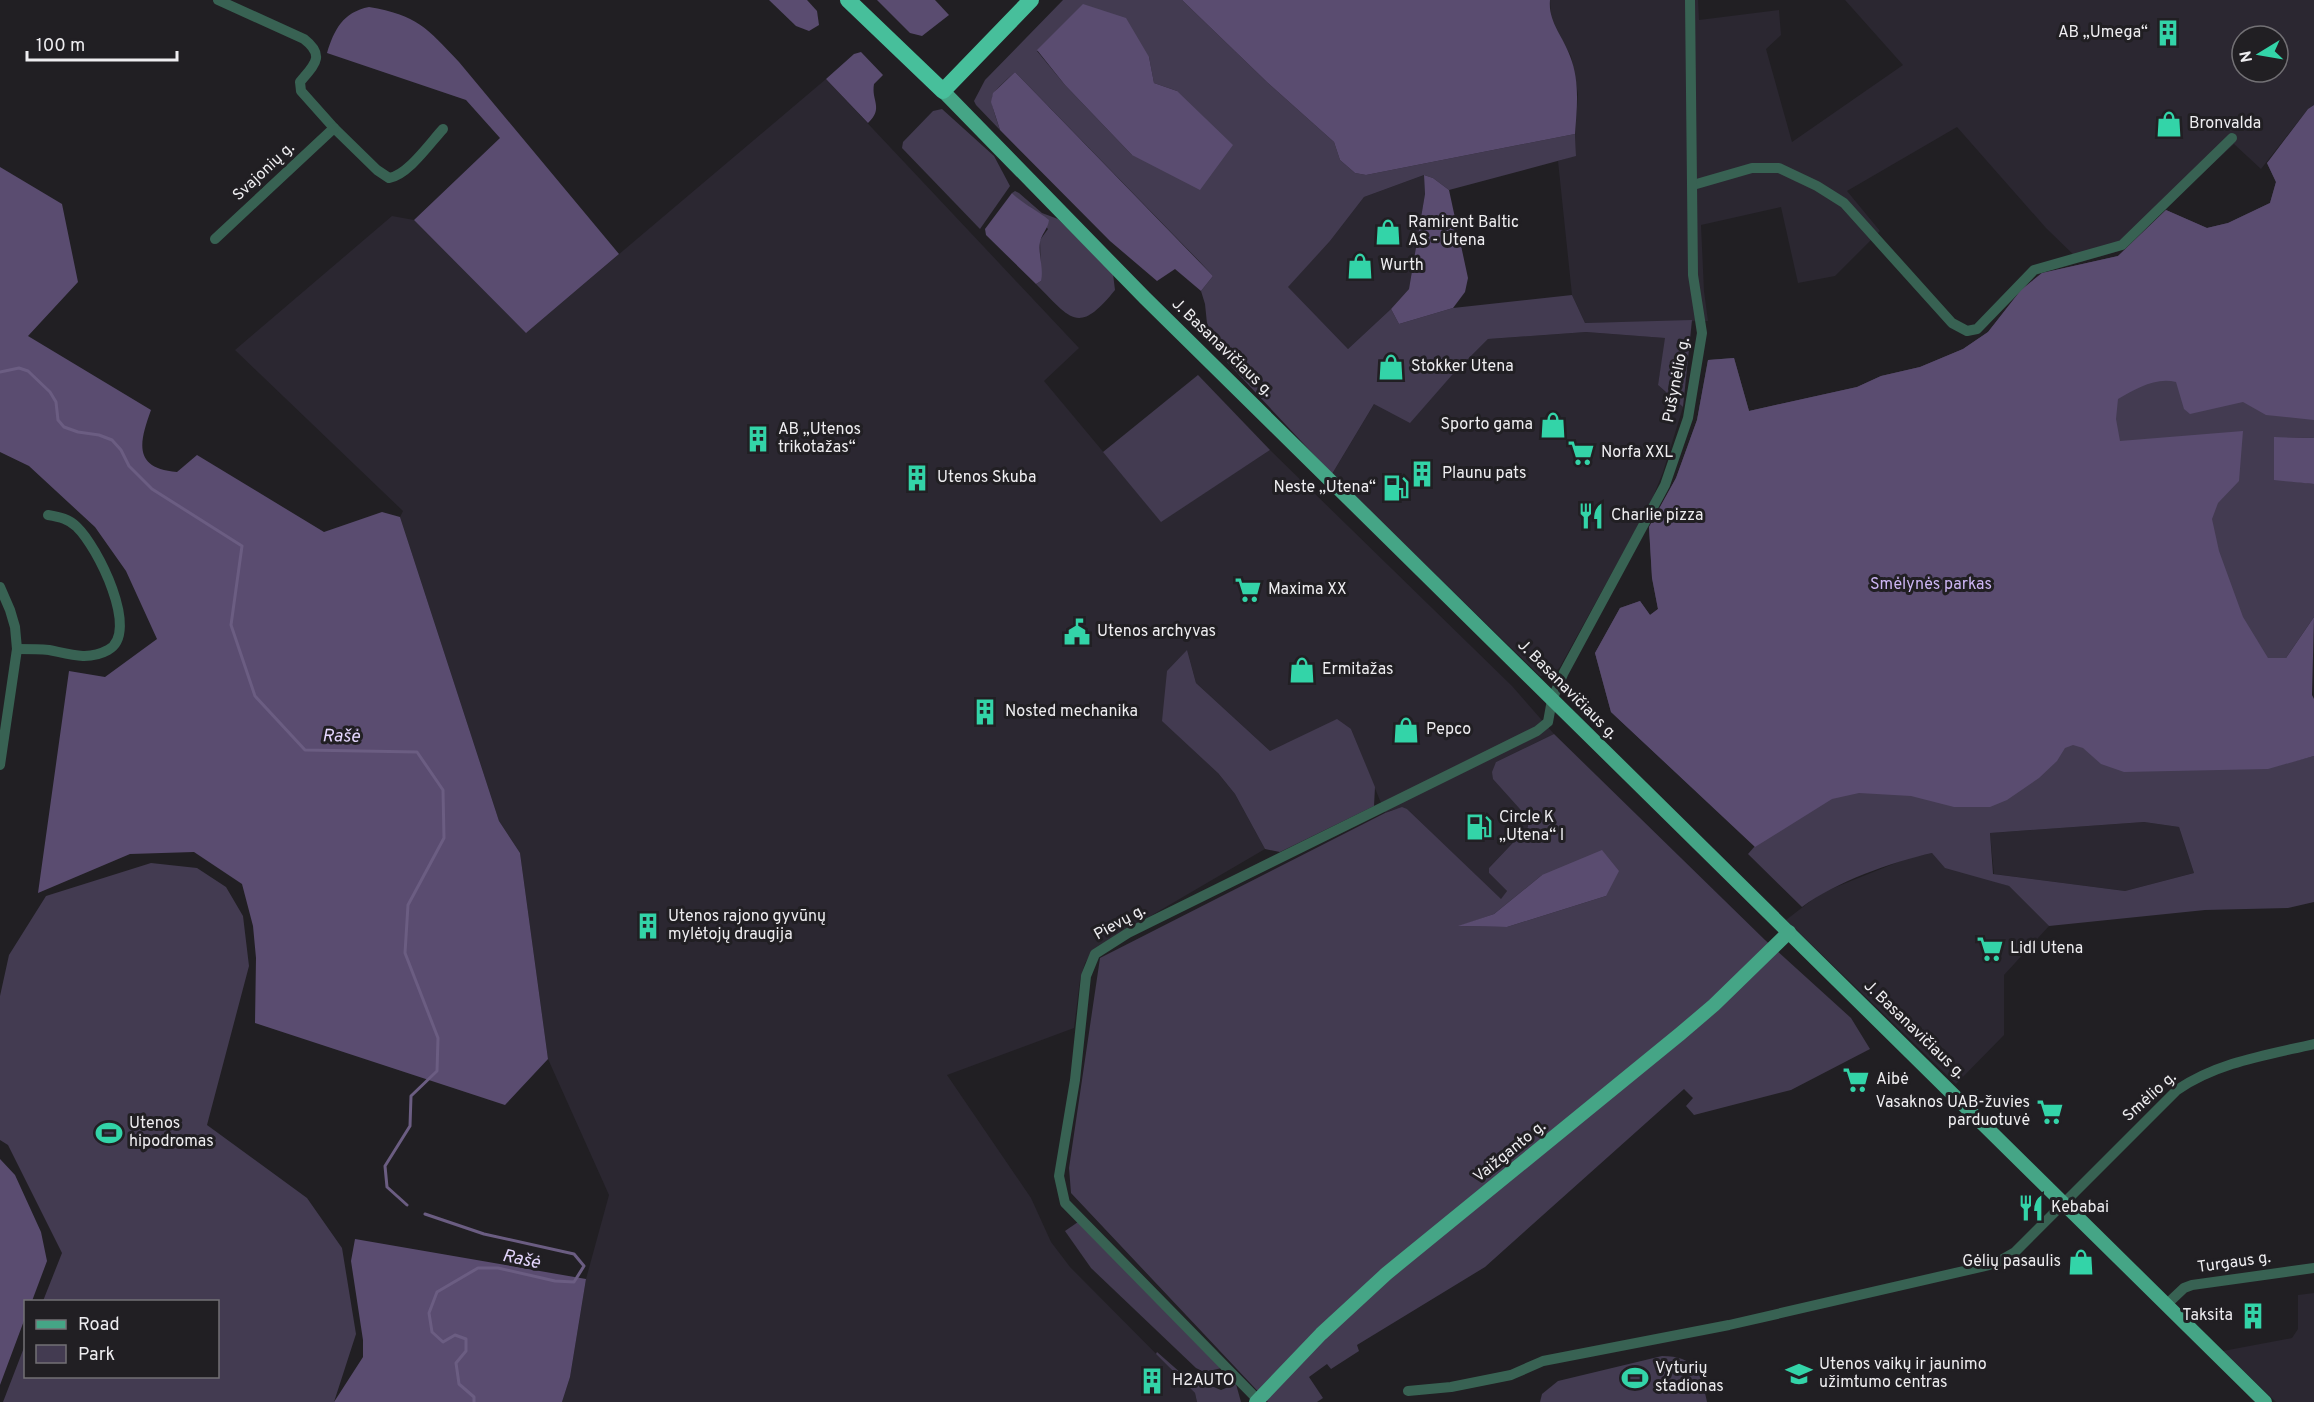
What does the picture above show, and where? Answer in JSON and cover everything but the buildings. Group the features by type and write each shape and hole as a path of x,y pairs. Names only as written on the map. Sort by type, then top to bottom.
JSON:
{"highway":[{"name":"J. Basanavičiaus g.","path":"848,0 943,91"},
{"path":"943,91 1031,0"}],"main road":[{"name":"J. Basanavičiaus g.","path":"943,91 1069,222 2265,1402"},
{"name":"Vaižganto g.","path":"1258,1401 1321,1334 1386,1274 1680,1034 1714,1005 1789,932"}],"street":[{"path":"218,0 304,39 314,46 317,56 315,64 300,82 301,91 334,128 377,170 389,178 396,177 405,171 443,129"},
{"name":"Pušynėlio g.","path":"1552,700 1614,575 1665,485 1688,418 1702,333 1693,275 1690,0"},
{"name":"Svajonių g.","path":"215,239 334,128"},
{"path":"1693,185 1752,168 1779,168 1817,186 1844,203 1952,323 1966,331 1977,328 2034,270 2122,245 2232,138"},
{"path":"17,649 48,650 72,656 94,656 115,645 120,634 114,591 98,555 78,528 65,518 48,516"},
{"path":"0,587 15,627 17,649 0,765"},
{"name":"Pievų g.","path":"1258,1401 1065,1203 1059,1176 1075,1080 1086,976 1095,954 1128,933 1537,731 1548,722 1552,700"},
{"name":"Smėlio g.","path":"1408,1391 1451,1387 1511,1374 1543,1361 1728,1325 1994,1264 2015,1252 2177,1090 2193,1079 2233,1062 2314,1044"},
{"name":"Turgaus g.","path":"2166,1305 2184,1287 2314,1268"}],"shaded area":[{"path":"1550,0 1698,0 1699,20 1779,10 1781,35 1766,49 1792,142 1903,65 1845,0 2314,0 2314,105 2308,109 2261,169 2234,144 2119,251 2081,262 2046,228 1957,127 1847,191 1880,231 1835,276 1798,283 1781,207 1701,225 1704,291 1708,321 1585,323 1572,295 1558,161 1576,155 1578,94 1571,56 1551,21"},
{"path":"826,79 1079,348 1044,381 1161,521 1270,450 1512,686 1554,734 1496,762 1528,818 1528,827 1489,868 1489,873 1507,891 1501,900 1407,809 1385,813 1351,729 1285,744 1270,751 1196,683 1187,650 1218,773 1235,794 1265,849 1094,949 1085,963 1080,980 1074,1028 947,1075 1031,1198 1051,1242 1070,1267 1195,1393 1197,1402 562,1402 570,1377 586,1279 609,1195 548,1059 520,853 499,821 400,517 403,511 235,350 392,216 414,220 527,332"},
{"path":"1424,175 1425,194 1409,289 1348,349 1287,287 1330,241 1364,197"},
{"path":"1586,332 1666,338 1658,385 1683,407 1651,502 1560,667 1553,674 1540,676 1332,474 1374,404 1452,375 1488,339"},
{"path":"2144,822 2179,827 2194,873 2125,891 1994,874 1990,833"},
{"path":"1932,853 1984,878 2009,886 2049,926 2004,975 2004,1035 1956,1084 1786,920 1821,893 1908,858"},
{"path":"2314,1293 2314,1402 2276,1402 2223,1351 2292,1338 2298,1329 2298,1295"}],"green space":[{"path":"769,0 807,0 817,11 819,25 809,31 796,26"},
{"path":"877,0 935,0 949,15 922,36 910,33"},
{"path":"1063,0 1182,0 1268,83 1334,142 1340,160 1355,173 1366,175 1575,134 1576,156 1449,190 1433,178 1424,175 1364,197 1330,241 1288,287 1348,349 1391,309 1399,324 1453,308 1572,295 1585,323 1692,320 1683,407 1658,385 1665,338 1586,332 1488,339 1452,375 1410,423 1374,404 1332,474 1209,343 1205,304 1201,291 1213,276 1015,72 992,97 993,109 1000,130 974,101 985,80","holes":["1037,51 1149,57 1154,83 1177,91 1132,155 1065,85"]},
{"path":"1182,0 1550,0 1551,15 1567,49 1575,75 1577,95 1575,134 1366,175 1355,173 1340,160 1334,142 1268,83"},
{"path":"1083,4 1126,18 1149,57 1154,83 1177,91 1233,145 1200,190 1132,155 1065,85 1037,50"},
{"path":"369,7 410,19 438,40 459,62 619,254 526,333 414,220 500,138 466,100 327,53 341,23 352,13"},
{"path":"861,52 883,75 874,84 876,109 873,118 868,123 826,79 854,54"},
{"path":"1015,72 1213,276 1201,291 1175,269 1157,281 1110,241 1000,130 991,102 993,93"},
{"name":"Smėlynės parkas","path":"2314,105 2314,420 2266,415 2243,402 2190,414 2184,409 2176,382 2168,381 2146,385 2118,399 2116,419 2120,441 2243,431 2239,481 2218,503 2212,519 2219,551 2243,617 2268,658 2286,658 2314,617 2312,695 2314,699 2314,756 2268,769 2124,772 2101,764 2083,748 2073,745 2065,748 2057,761 2039,778 2007,800 1990,807 1954,807 1911,796 1859,793 1832,799 1755,847 1611,712 1595,653 1620,608 1640,601 1650,615 1658,609 1652,578 1649,527 1676,478 1697,420 1708,360 1734,358 1749,411 1857,387 1881,376 1920,367 1963,349 1988,332 2021,290 2042,273 2118,256 2166,210 2207,228 2228,223 2270,203 2276,182 2267,163 2308,109"},
{"path":"942,109 994,156 1010,186 980,229 902,148 903,142 933,111"},
{"name":"Smėlynės parkas","path":"2314,122 2314,438 2274,437 2274,479 2314,484 2314,617 2286,658 2268,658 2268,768 2314,756 2314,902 2288,908 2205,910 2049,926 2009,886 1945,868 1932,853 1847,881 1802,907 1748,854 1755,846 1611,712 1595,653 1620,608 1640,601 1650,615 1658,609 1652,578 1649,527 1676,478 1697,420 1708,360 1734,358 1749,411 1857,387 1881,376 1920,367 1963,349 1988,332 2021,290 2042,273 2118,256 2166,210 2207,228 2228,223 2270,203 2276,182 2267,163","holes":["2144,822 2179,827 2194,873 2125,891 1993,874 1990,833"]},
{"path":"0,167 62,204 78,282 28,336 151,410 142,443 146,459 163,470 177,472 197,455 324,532 382,512 400,517 499,821 520,853 548,1059 505,1105 255,1023 256,958 253,926 242,884 194,852 130,854 38,893 69,671 105,677 157,639 126,571 95,527 29,466 0,452"},
{"path":"1424,175 1433,178 1449,190 1468,278 1465,292 1453,308 1399,324 1391,309 1409,289 1425,194"},
{"path":"1015,191 1042,213 1058,219 1113,274 1115,290 1092,313 1083,318 1067,313 1036,284 1041,281 1040,240 1048,229 1012,193"},
{"path":"1012,193 1049,220 1040,242 1042,276 1041,281 1036,284 986,235 985,229"},
{"path":"1198,375 1270,450 1161,522 1103,452"},
{"path":"2274,437 2314,438 2314,484 2274,480"},
{"path":"1187,650 1196,683 1270,751 1337,719 1351,729 1375,787 1374,806 1280,852 1265,849 1235,794 1218,773 1162,721 1167,671"},
{"path":"1554,734 1765,940 1851,1018 1870,1049 1791,1090 1694,1115 1686,1106 1693,1098 1684,1089 1485,1267 1357,1345 1359,1351 1331,1369 1327,1364 1309,1377 1323,1398 1317,1402 1268,1402 1071,1193 1069,1168 1100,958 1385,813 1402,807 1407,809 1501,899 1507,891 1489,873 1489,868 1528,827 1528,818 1493,779 1492,772 1496,762","holes":["1542,875 1606,896 1507,927 1460,926 1494,914"]},
{"path":"1602,850 1619,871 1606,896 1507,927 1458,926 1494,914 1542,875"},
{"name":"Utenos hipodromas","path":"151,863 197,868 226,887 243,916 249,966 207,1125 307,1198 342,1248 356,1334 334,1402 3,1402 24,1348 24,1378 219,1378 219,1300 43,1300 62,1253 8,1145 0,1140 0,996 9,955 46,896"},
{"path":"0,1159 15,1175 41,1232 47,1261 32,1300 24,1300 24,1321 0,1385"},
{"path":"1078,1222 1222,1368 1204,1372 1196,1368 1091,1268 1065,1231"},
{"path":"355,1239 586,1279 570,1377 562,1402 334,1402 363,1357 363,1340 351,1261"},
{"path":"1157,1352 1182,1374 1221,1390 1236,1384 1241,1402 1197,1402 1195,1393 1156,1354"},
{"name":"Vyturių stadionas","path":"1662,1356 1682,1359 1695,1368 1707,1402 1540,1402 1542,1394 1558,1381"}],"waterway":[{"name":"Rašė","path":"0,372 19,368 28,371 50,392 56,402 58,420 64,427 112,440 121,450 129,466 152,489 242,546 231,625 255,696 305,750 417,752 443,790 444,838 408,905 405,953 438,1038 437,1071 411,1096 410,1126 385,1166 387,1187 407,1205"},
{"name":"Rašė","path":"425,1214 484,1234 574,1254 584,1266 574,1282 555,1281 498,1268 478,1268 437,1292 429,1313 432,1332 443,1342 455,1335 466,1339 466,1351 456,1363 459,1384 474,1397 474,1402"}],"place":[{"name":"AB „Umega“","path":"2168,33"},
{"name":"Bronvalda","path":"2169,124"},
{"name":"Ramirent Baltic AS - Utena","path":"1388,232"},
{"name":"Wurth","path":"1360,266"},
{"name":"Stokker Utena","path":"1391,367"},
{"name":"Sporto gama","path":"1553,425"},
{"name":"AB „Utenos trikotažas“","path":"758,439"},
{"name":"Norfa XXL","path":"1581,453"},
{"name":"Plaunu pats","path":"1422,474"},
{"name":"Utenos Skuba","path":"917,478"},
{"name":"Neste „Utena“","path":"1396,488"},
{"name":"Charlie pizza","path":"1591,516"},
{"name":"Maxima XX","path":"1248,590"},
{"name":"Utenos archyvas","path":"1077,632"},
{"name":"Ermitažas","path":"1302,670"},
{"name":"Nosted mechanika","path":"985,712"},
{"name":"Pepco","path":"1406,730"},
{"name":"Circle K „Utena“ I","path":"1479,827"},
{"name":"Utenos rajono gyvūnų mylėtojų draugija","path":"648,926"},
{"name":"Lidl Utena","path":"1990,949"},
{"name":"Aibė","path":"1856,1080"},
{"name":"Vasaknos UAB-žuvies parduotuvė","path":"2050,1112"},
{"name":"Utenos hipodromas","path":"109,1133"},
{"name":"Kebabai","path":"2031,1208"},
{"name":"Gėlių pasaulis","path":"2081,1262"},
{"name":"Taksita","path":"2253,1316"},
{"name":"Utenos vaikų ir jaunimo užimtumo centras","path":"1799,1374"},
{"name":"Vyturių stadionas","path":"1635,1378"},
{"name":"H2AUTO","path":"1152,1381"}]}
